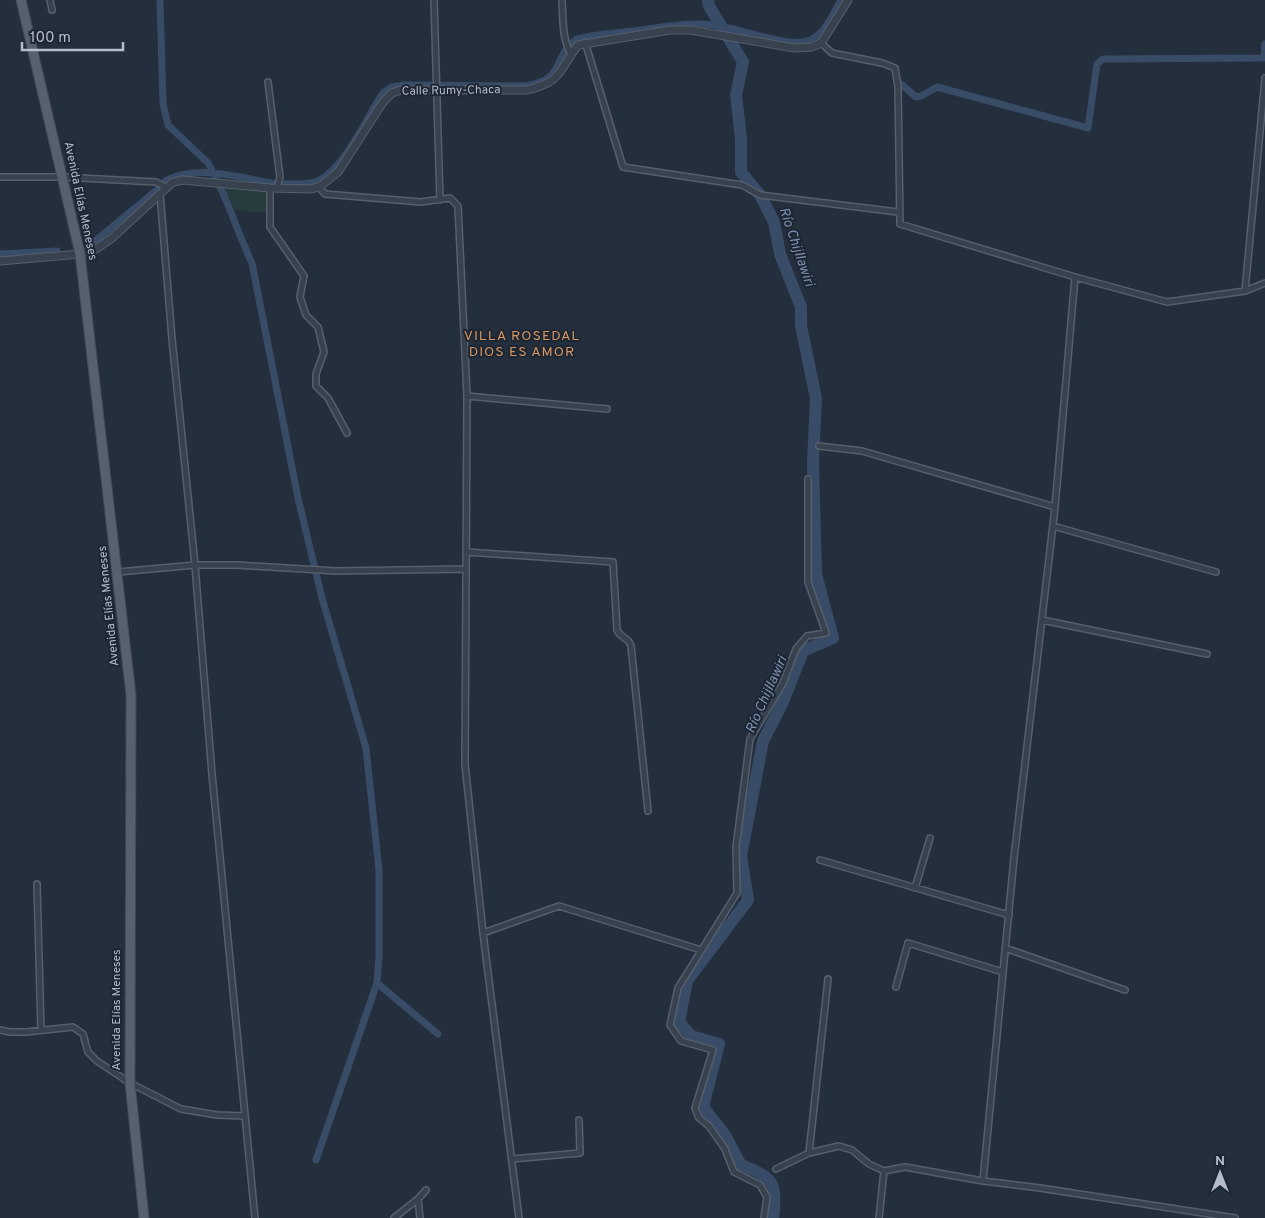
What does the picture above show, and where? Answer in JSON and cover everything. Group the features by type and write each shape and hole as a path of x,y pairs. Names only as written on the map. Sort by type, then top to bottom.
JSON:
{"main road":[{"name":"Avenida Elías Meneses","path":"21,0 80,254 131,695 130,1083 144,1218"}],"street":[{"path":"50,0 52,10"},
{"path":"434,0 435,88 440,200"},
{"path":"562,0 563,24 570,53"},
{"path":"848,0 821,43 812,47 794,48 691,30 670,30 585,42 623,167 742,185 760,194 898,212"},
{"name":"Calle Rumy-Chaca","path":"319,187 338,172 383,102 392,93 401,90 435,88 527,90 554,80 564,68 570,53 578,45 585,42"},
{"path":"821,43 832,52 882,63 895,68 898,86 898,212 900,224 1075,277 1166,302 1245,291 1265,283"},
{"path":"1245,291 1265,78"},
{"path":"268,82 280,177 274,188 270,227 304,276 300,297 306,315 318,327 324,352 316,374 316,386 328,398 347,433"},
{"path":"0,177 62,177 156,182 167,188"},
{"path":"0,261 80,254 96,249 112,238 174,182 183,180 274,188 310,189 319,187 325,194 420,202 450,198 458,206 467,396 465,764 483,932 519,1218"},
{"path":"160,194 178,410 255,1218"},
{"path":"983,1181 1008,915 1055,507 1075,277"},
{"path":"467,396 607,409"},
{"path":"819,446 862,451 1055,507"},
{"path":"764,1218 767,1197 760,1185 734,1172 725,1149 709,1126 699,1118 695,1108 713,1050 682,1041 670,1025 678,988 737,893 736,848 750,739 783,683 796,649 807,636 826,633 808,582 808,479"},
{"path":"1053,526 1216,572"},
{"path":"466,552 613,562 617,630 618,634 628,639 631,646 648,811"},
{"path":"118,572 194,565 237,565 321,570 466,569"},
{"path":"1042,620 1207,654"},
{"path":"915,888 930,838"},
{"path":"820,860 1008,915"},
{"path":"38,884 41,1030"},
{"path":"483,932 560,906 701,950"},
{"path":"896,987 908,943 1003,972"},
{"path":"1005,948 1125,990"},
{"path":"809,1153 828,979"},
{"path":"0,1030 10,1032 73,1027 83,1034 88,1052 130,1083 181,1109 217,1115 246,1116"},
{"path":"512,1159 580,1153 578,1120"},
{"path":"776,1169 809,1153 838,1146 852,1150 869,1164 884,1171 905,1167 983,1181 1235,1218"},
{"path":"879,1218 884,1171"},
{"path":"394,1218 418,1199 426,1190"},
{"path":"418,1199 420,1218"}],"green space":[{"path":"223,187 267,191 267,213 235,210"}],"waterway":[{"path":"160,0 163,104 168,125 208,163 216,178"},
{"name":"Río Chijllawiri","path":"708,0 709,6 743,62 736,95 741,138 741,172 760,195 774,222 780,254 801,307 801,326 816,398 813,463 816,574 833,638 803,651 782,704 763,741 741,856 748,900 687,981 679,1022 691,1036 719,1044 703,1107 725,1135 741,1165 767,1178 771,1183 774,1196 773,1218"},
{"path":"283,184 310,183 328,175 346,154 383,93 392,87 404,85 525,86 547,79 553,73 569,46 577,39 674,25 714,25 785,41 804,42 811,40 822,31 841,0"},
{"path":"901,84 916,97 937,87 1088,128 1097,64 1103,59 1264,58 1265,44"},
{"path":"165,181 191,173 218,173 272,183"},
{"path":"220,187 252,263 298,498 322,598 366,748 379,870 379,955 377,983 316,1160"},
{"path":"94,242 158,189"},
{"path":"0,254 57,251"},
{"path":"377,983 438,1034"}],"district":[{"name":"VILLA ROSEDAL DIOS ES AMOR","path":"522,344"}]}
